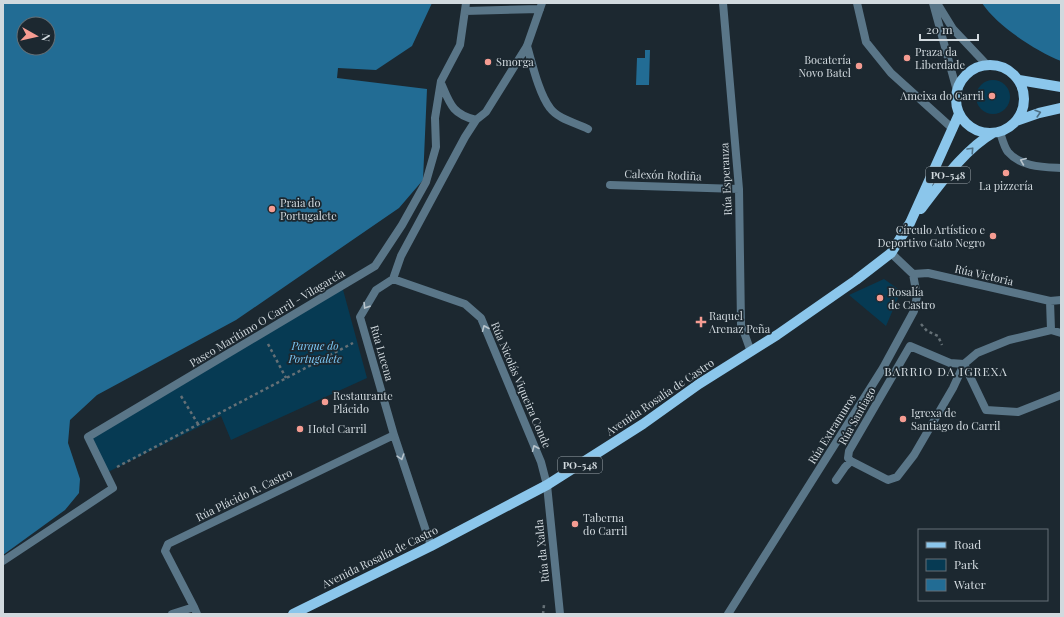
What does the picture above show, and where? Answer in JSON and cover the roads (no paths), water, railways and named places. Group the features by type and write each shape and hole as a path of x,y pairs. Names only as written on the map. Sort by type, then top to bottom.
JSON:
{"main road":[{"path":"957,91 961,81 968,73 977,67 987,65 1005,68 1019,80 1023,90 1024,101 1022,111 1016,121"},
{"path":"1019,80 1061,87"},
{"name":"PO-548","path":"957,91 956,99 959,114"},
{"name":"PO-548","path":"910,223 941,182 980,140 996,132 1009,128 1016,121 1039,112 1061,108"},
{"name":"Avenida Rosalía de Castro","path":"292,614 431,546 547,485 644,424 699,384 751,352 849,286 891,253 910,223 959,114"},
{"path":"959,114 973,129 983,132 996,132"}],"street":[{"name":"Rúa Esperanza","path":"723,3 739,189 741,324 751,352"},
{"path":"857,3 866,42 891,73 953,129"},
{"path":"933,3 957,91"},
{"path":"937,3 953,29 987,65"},
{"path":"393,279 401,256 465,137 476,120 486,112 527,46 541,6 466,7"},
{"name":"Paseo Marítimo O Carril - Vilagarcía","path":"3,561 113,488 88,437 375,266 402,225 426,182 436,147 435,118 440,82 460,45 466,7"},
{"path":"527,46 538,82 550,108 559,116 588,129"},
{"path":"440,82 450,105 463,117 476,120"},
{"path":"996,132 1007,151 1020,162 1061,168"},
{"name":"Calexón Rodiña","path":"610,185 739,189"},
{"path":"891,253 913,274"},
{"name":"Rúa Victoria","path":"913,274 928,273 1050,301 1061,300"},
{"name":"Rúa Extramuros","path":"728,614 883,368 914,311 917,296 913,274"},
{"name":"Rúa Lucena","path":"393,279 376,290 360,317 394,435 431,546"},
{"name":"Rúa Nicolás Viqueira Conde","path":"393,279 465,304 481,318 541,462 547,485"},
{"path":"1050,301 1050,330"},
{"name":"Rúa Santiago","path":"964,364 950,363 910,346 849,451 848,458 888,480 897,477 927,435 953,388 964,364 977,353 1009,340 1050,330 1061,333"},
{"path":"964,364 986,410 998,412 1018,412 1061,395"},
{"name":"Rúa Plácido R. Castro","path":"195,611 165,551 168,544 394,435"},
{"name":"Rúa Santiago","path":"836,480 845,467 852,461"},
{"name":"Rúa da Xalda","path":"547,485 560,614"},
{"path":"172,614 195,611"}],"water":[{"path":"3,3 432,3 412,46 376,70 338,68 337,78 427,89 423,180 399,208 236,320 97,395 70,420 68,443 80,479 79,493 65,510 3,555"},
{"path":"982,3 1061,3 1061,61 1040,51 1007,29"},
{"path":"645,50 650,50 649,85 636,85 637,58 645,58"}],"place":[{"name":"Praza da Liberdade","path":"907,58"},
{"name":"Smorga","path":"488,62"},
{"name":"Bocatería Novo Batel","path":"859,66"},
{"name":"Ameixa do Carril","path":"992,96"},
{"name":"La pizzería","path":"1006,173"},
{"name":"Praia do Portugalete","path":"272,209"},
{"name":"Círculo Artístico e Deportivo Gato Negro","path":"993,236"},
{"name":"Rosalía de Castro","path":"880,298"},
{"name":"Raquel Arenaz Peña","path":"701,322"},
{"name":"Restaurante Plácido","path":"325,402"},
{"name":"Igrexa de Santiago do Carril","path":"903,419"},
{"name":"Hotel Carril","path":"300,429"},
{"name":"Taberna do Carril","path":"575,524"}],"district":[{"name":"BARRIO DA IGREXA","path":"946,372"}],"park label":[{"name":"Parque do Portugalete","path":"315,352"}]}
